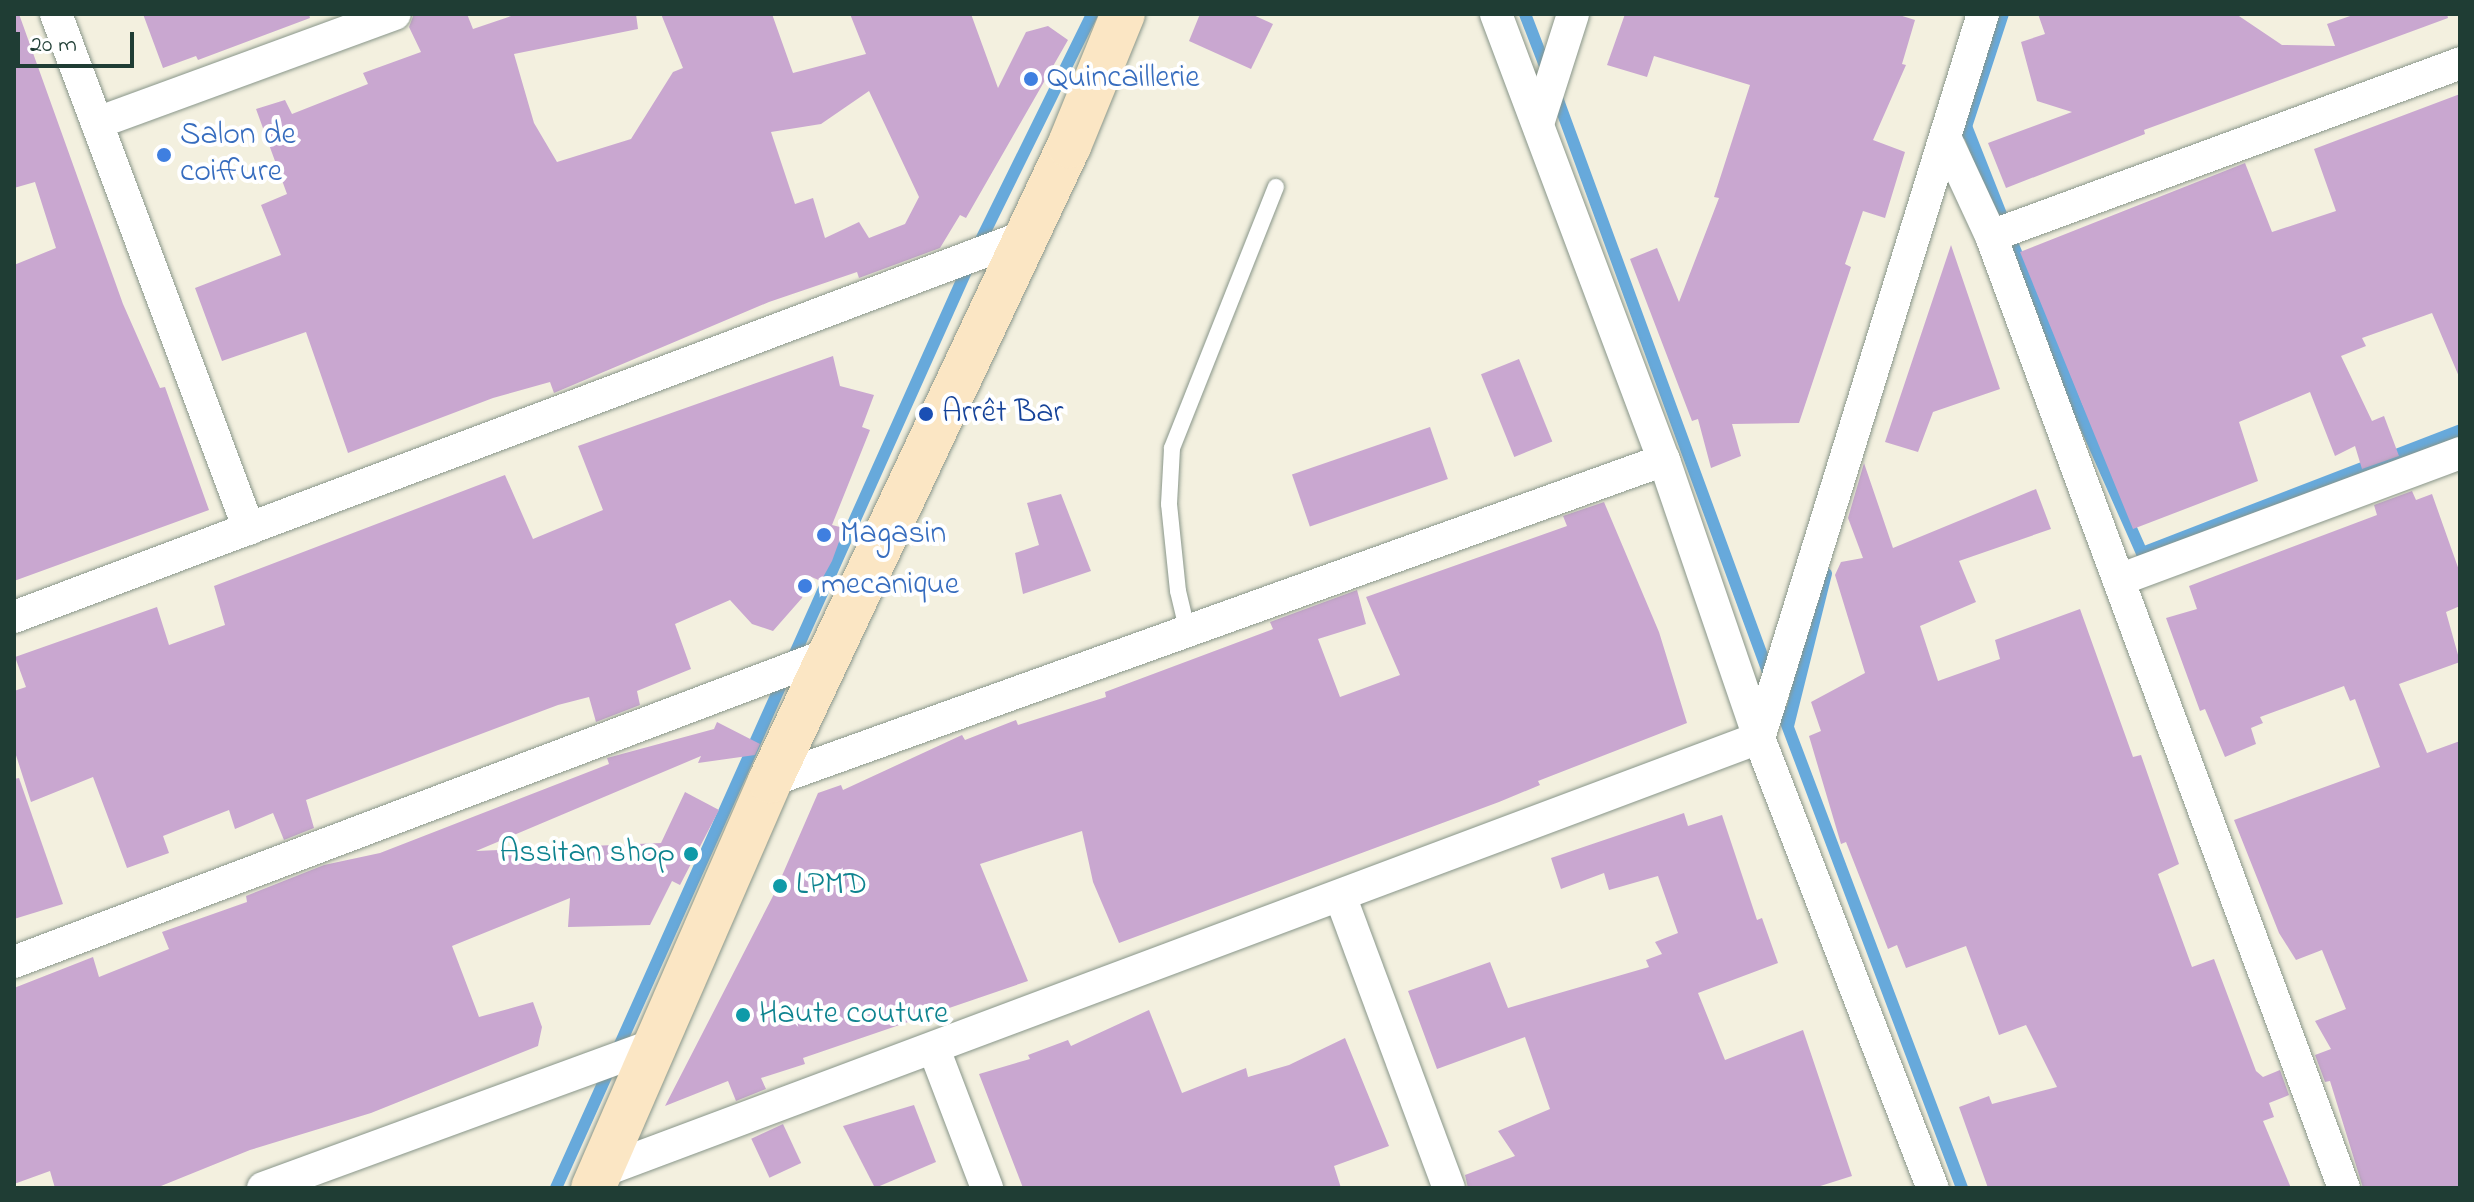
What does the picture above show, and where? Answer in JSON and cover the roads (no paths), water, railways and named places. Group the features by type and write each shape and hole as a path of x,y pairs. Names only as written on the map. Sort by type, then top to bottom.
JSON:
{"street":[{"path":"56,14 249,529"},
{"path":"97,123 395,14"},
{"path":"597,1180 770,781 1023,237 1069,146 1123,14"},
{"path":"1496,14 1664,460 1759,738 1933,1188"},
{"path":"1538,124 1573,14"},
{"path":"1759,738 1983,14"},
{"path":"1991,236 2460,63"},
{"path":"1946,139 1991,236 2344,1188"},
{"path":"14,617 1023,237"},
{"path":"2119,580 2460,453"},
{"path":"770,781 1664,460"},
{"path":"14,962 829,654"},
{"path":"597,1180 934,1049 1759,738"},
{"path":"1341,898 1449,1188"},
{"path":"263,1188 656,1044"},
{"path":"934,1049 987,1188"}],"lane":[{"path":"1188,633 1178,591 1169,504 1172,448 1276,187"}],"waterway":[{"path":"977,248 1092,14"},
{"path":"1525,14 1547,71"},
{"path":"1964,133 2003,14"},
{"path":"1555,92 1771,680"},
{"path":"1966,126 2075,402 2142,553 2460,430"},
{"path":"617,1051 969,265"},
{"path":"1788,726 1826,574"},
{"path":"1778,701 1962,1188"},
{"path":"556,1188 610,1068"}],"place":[{"name":"Quincaillerie","path":"1031,79"},
{"name":"Salon de coiffure","path":"164,155"},
{"name":"Arrêt Bar","path":"926,414"},
{"name":"Magasin","path":"824,535"},
{"name":"mecanique","path":"805,586"},
{"name":"Assitan shop","path":"691,854"},
{"name":"LPMD","path":"780,886"},
{"name":"Haute couture","path":"743,1015"}]}
